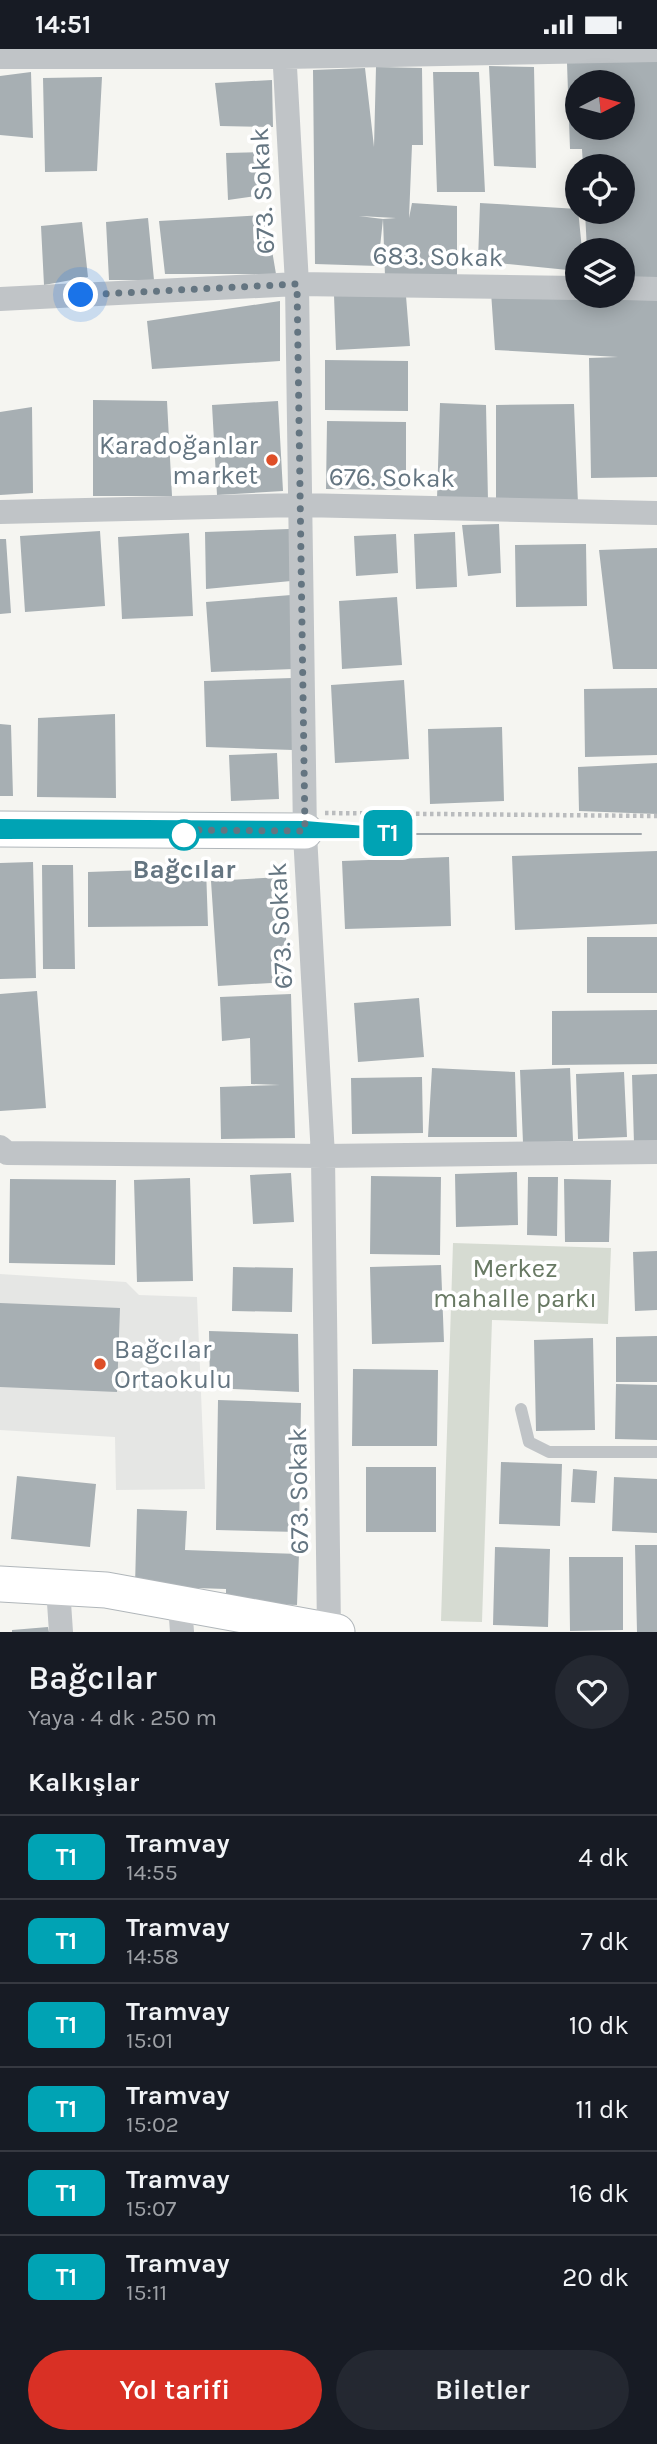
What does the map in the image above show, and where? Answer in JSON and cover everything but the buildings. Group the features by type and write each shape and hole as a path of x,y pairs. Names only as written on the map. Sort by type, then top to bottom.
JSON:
{"street":[{"path":"0,57 78,53 657,50"},
{"name":"673. Sokak","path":"284,53 297,284 304,822 323,1156 333,1631"},
{"name":"683. Sokak","path":"0,299 297,284 565,288"},
{"path":"635,288 657,289"},
{"name":"676. Sokak","path":"0,512 300,505 657,513"},
{"path":"0,812 304,822"},
{"path":"0,829 304,822"},
{"path":"2,1154 323,1156 657,1152"},
{"path":"0,1584 106,1590 181,1618 333,1631"},
{"path":"58,1588 61,1632"}],"lane":[{"path":"521,1409 529,1442 549,1452 657,1452"}],"path":[{"path":"369,813 384,823 415,823"},
{"path":"304,822 369,813 657,816"}],"shaded area":[{"name":"Bağcılar Ortaokulu","path":"0,1274 126,1282 139,1295 197,1297 205,1489 116,1490 115,1437 0,1430"}],"green space":[{"name":"Merkez mahalle parkı","path":"453,1243 611,1248 608,1324 492,1320 482,1622 441,1621"}],"tram line":[{"path":"0,824 35,824"},
{"name":"T1","path":"0,824 305,826 388,833 0,834"},
{"path":"0,834 641,834"}],"place":[{"name":"Karadoğanlar market","path":"272,460"},
{"name":"Bağcılar","path":"184,835"},
{"name":"Bağcılar Ortaokulu","path":"100,1364"}],"route":[{"path":"81,295 297,284 305,831 186,830 184,835"}]}
